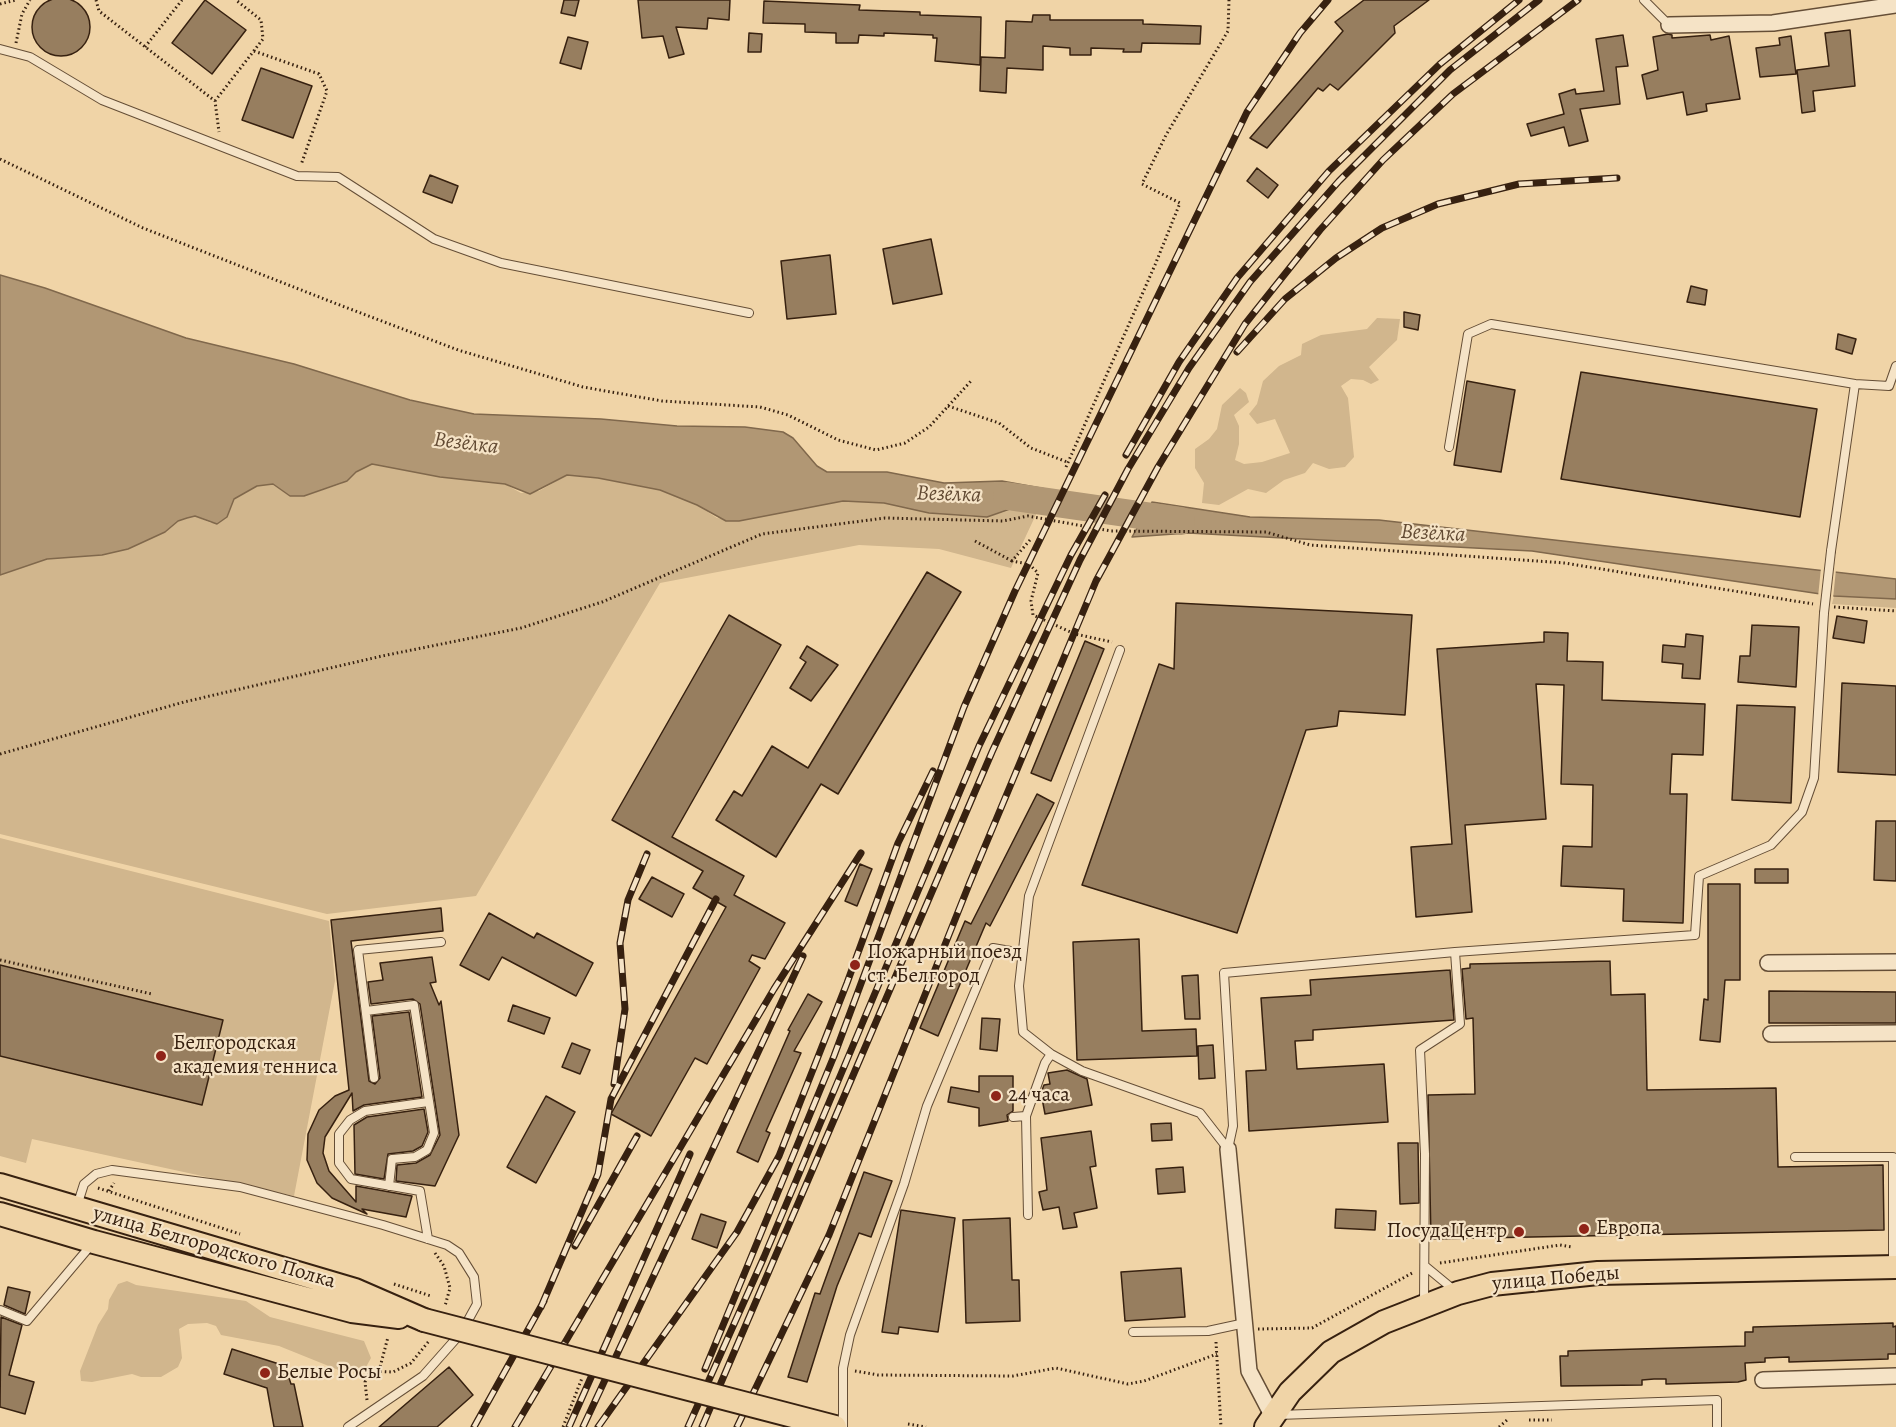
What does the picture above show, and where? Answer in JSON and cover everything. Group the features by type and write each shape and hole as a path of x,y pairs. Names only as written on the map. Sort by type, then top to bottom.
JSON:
{"main road":[{"name":"улица Белгородского Полка","path":"0,1185 355,1290 424,1320"},
{"name":"улица Белгородского Полка","path":"0,1214 94,1242 352,1311 424,1320 835,1427"},
{"name":"улица Победы","path":"1269,1421 1290,1392 1331,1352 1384,1322 1424,1305 1492,1284 1598,1273 1895,1267"}],"street":[{"path":"1669,25 1773,23 1896,5"},
{"path":"1768,963 1896,962"},
{"path":"1771,1034 1896,1033"},
{"path":"1228,1149 1249,1371 1269,1421"},
{"path":"1762,1380 1896,1376"}],"lane":[{"path":"1644,0 1669,25"},
{"path":"0,49 30,57 102,100 297,176 338,177 434,239 501,263 749,313"},
{"path":"1449,447 1468,334 1491,324 1855,384 1889,386 1896,366"},
{"path":"1228,1149 1233,1126 1224,972 1455,952 1695,935 1699,876 1772,845 1802,812 1814,778 1831,551 1855,384"},
{"path":"1120,650 1029,896 1019,986 1023,1032 1051,1054 1082,1071 1200,1113 1228,1149"},
{"path":"374,1078 358,950 441,942"},
{"path":"843,1427 843,1368 850,1335 904,1184 927,1106 993,948 1022,953"},
{"path":"1424,1305 1425,1154 1420,1050 1460,1024 1455,952"},
{"path":"366,1011 414,1005 434,1133 427,1150 414,1157 392,1159 389,1186"},
{"path":"1028,1215 1026,1116 1045,1064 1051,1054"},
{"path":"428,1102 365,1111 350,1120 339,1134 339,1163 351,1179 420,1191 428,1239"},
{"path":"1013,1117 1026,1116"},
{"path":"1795,1157 1893,1157 1895,1267"},
{"path":"77,1208 84,1184 96,1174 112,1170 240,1187 447,1245 468,1264 474,1277 477,1304 461,1333 423,1376 348,1427"},
{"path":"0,1310 27,1321 94,1242"},
{"path":"1425,1266 1458,1293"},
{"path":"1133,1332 1208,1331 1245,1326"},
{"path":"1269,1421 1717,1400 1717,1427"}],"path":[{"path":"0,4 16,0"},
{"path":"15,53 22,14 30,0"},
{"path":"96,0 99,11 215,101"},
{"path":"145,47 182,0"},
{"path":"220,146 215,101 263,39 261,20 236,0"},
{"path":"1066,467 1155,265 1179,203 1142,184 1166,135 1228,31 1229,0"},
{"path":"254,51 319,74 327,91 297,176"},
{"path":"0,159 143,228 337,304 458,350 583,387 662,401 760,407 788,415 838,440 876,450 904,443 929,426 971,381"},
{"path":"948,406 999,423 1031,448 1068,462"},
{"path":"0,754 184,702 382,656 521,628 602,602 762,534 885,518 1003,521 1029,516 1111,531 1266,532 1310,545 1565,563 1816,604"},
{"path":"1012,561 1030,540"},
{"path":"975,541 1012,561 1029,564 1038,573 1031,601 1033,615 1075,634 1110,641 1120,650"},
{"path":"1826,610 1896,610"},
{"path":"0,960 152,994"},
{"path":"1245,1326 1312,1328 1425,1266 1560,1245 1572,1247"},
{"path":"380,1371 388,1337"},
{"path":"1216,1340 1221,1427"},
{"path":"843,1368 878,1375 1013,1376 1056,1368 1128,1384 1144,1381 1217,1354"},
{"path":"1499,1427 1506,1419 1552,1420"},
{"path":"908,1424 926,1427"}],"shaded area":[{"path":"1377,318 1400,319 1397,340 1369,367 1379,380 1371,384 1363,380 1351,379 1341,386 1348,398 1354,457 1345,467 1329,469 1313,463 1305,473 1284,480 1266,493 1248,489 1219,505 1202,503 1204,483 1195,468 1195,449 1209,439 1217,429 1222,405 1240,388 1246,393 1249,402 1234,415 1239,426 1239,444 1235,460 1244,464 1262,462 1290,453 1275,419 1257,424 1249,414 1257,404 1263,381 1279,366 1301,355 1302,344 1321,335 1367,329"},
{"path":"372,464 440,477 505,484 521,493 539,491 567,475 598,478 660,490 697,505 717,518 739,521 843,501 884,503 929,513 972,517 987,517 1025,506 1039,508 1011,568 939,549 859,545 660,583 476,896 327,914 0,834 0,575 47,559 102,555 128,549 165,532 178,521 195,516 211,523 226,517 234,499 257,486 273,484 290,496 304,496 341,484 366,465"},
{"path":"1834,596 1896,599 1896,608 1832,604"},
{"name":"Белгородская академия тенниса","path":"0,838 329,921 335,981 294,1196 32,1139 26,1163 0,1156"},
{"path":"127,1281 136,1285 246,1301 270,1317 364,1341 371,1358 366,1367 358,1372 346,1373 279,1346 221,1335 216,1326 207,1323 188,1324 179,1329 182,1358 178,1367 161,1377 141,1377 132,1374 92,1382 81,1381 80,1371 98,1325 108,1309 109,1300 118,1284"}],"water":[{"path":"0,275 45,288 186,338 294,364 410,400 474,414 601,419 677,426 745,427 783,432 793,438 817,466 827,472 887,472 944,483 1002,481 1046,489 1046,493 1039,508 1016,507 987,517 929,513 884,503 843,501 739,521 726,521 697,505 660,490 598,478 567,475 530,494 505,484 440,477 372,464 356,472 347,481 304,496 290,496 273,484 257,486 234,499 227,517 217,524 195,516 178,521 165,532 128,549 102,555 47,559 0,575"},
{"path":"1152,502 1250,517 1379,520 1896,579 1896,599 1834,596 1532,551 1188,533 1132,537"}],"pier":[{"path":"1821,568 1836,569 1833,599 1818,597"}],"building":[{"path":"61,-2 72,0 82,6 88,16 90,27 88,38 82,48 72,54 61,56 50,54 40,48 34,38 32,27 34,16 40,6 50,0"},
{"path":"205,0 246,30 212,74 172,43"},
{"path":"564,0 579,0 575,16 561,13"},
{"path":"638,0 730,0 729,20 708,18 707,29 676,27 684,54 669,58 663,36 642,38"},
{"path":"1364,0 1429,0 1394,26 1395,33 1338,90 1330,84 1323,91 1318,88 1267,148 1250,138 1343,31 1335,22"},
{"path":"764,1 860,5 859,10 981,17 980,65 935,61 937,38 933,38 933,35 884,33 884,36 859,35 858,43 836,43 836,33 805,32 805,24 763,23"},
{"path":"1033,15 1050,15 1050,20 1143,20 1143,24 1201,26 1200,44 1142,43 1141,52 1091,48 1091,55 1070,55 1070,48 1043,46 1043,70 1007,68 1006,93 980,91 981,57 1005,58 1006,21 1032,22"},
{"path":"1850,30 1855,86 1813,91 1815,111 1802,113 1797,70 1829,66 1825,33"},
{"path":"749,33 762,34 761,52 748,52"},
{"path":"1623,35 1628,66 1616,67 1620,104 1580,109 1588,141 1569,146 1564,127 1531,136 1527,124 1564,114 1559,94 1575,89 1576,94 1604,91 1596,39"},
{"path":"1672,35 1672,38 1710,35 1711,40 1729,36 1740,99 1706,104 1707,111 1687,115 1683,92 1647,99 1642,75 1658,70 1653,37"},
{"path":"1791,36 1796,74 1760,77 1756,48 1780,45 1779,38"},
{"path":"568,37 588,42 581,69 560,63"},
{"path":"261,68 312,86 293,138 242,120"},
{"path":"1257,168 1278,185 1268,198 1247,181"},
{"path":"430,175 458,186 452,203 423,192"},
{"path":"931,239 942,294 893,304 883,249"},
{"path":"830,255 836,314 787,319 781,261"},
{"path":"1691,286 1707,290 1705,305 1687,302"},
{"path":"1404,312 1420,315 1418,330 1404,327"},
{"path":"1838,334 1856,339 1852,354 1836,349"},
{"path":"1581,372 1817,409 1800,517 1561,479"},
{"path":"1467,381 1515,390 1501,472 1454,465"},
{"path":"927,572 961,592 838,794 821,784 776,857 716,820 734,791 742,796 772,746 808,768"},
{"path":"1176,603 1412,615 1405,715 1339,711 1337,726 1306,730 1237,933 1082,885 1159,664 1174,669"},
{"path":"729,615 781,645 672,837 744,876 734,895 785,923 765,959 752,955 749,961 760,968 707,1064 695,1058 651,1136 611,1114 726,907 693,888 703,871 612,820"},
{"path":"1837,616 1867,621 1864,643 1833,638"},
{"path":"1752,625 1799,627 1796,687 1738,682 1740,656 1750,656"},
{"path":"1544,632 1568,633 1567,661 1603,662 1602,700 1705,704 1703,755 1672,754 1670,794 1687,794 1683,923 1623,921 1624,889 1561,886 1563,846 1592,847 1593,785 1561,784 1564,685 1536,684 1546,819 1465,825 1472,912 1416,917 1411,847 1452,844 1437,649 1544,642"},
{"path":"1686,634 1703,636 1700,679 1682,678 1683,664 1662,662 1663,645 1685,647"},
{"path":"1085,641 1104,649 1051,781 1031,773"},
{"path":"807,646 838,665 811,701 790,688 806,662 800,658"},
{"path":"1842,683 1896,686 1896,775 1838,772"},
{"path":"1737,705 1795,707 1791,803 1732,800"},
{"path":"1037,794 1054,803 990,926 986,923 938,1036 920,1028 965,921 971,924"},
{"path":"1876,821 1896,821 1896,881 1874,880"},
{"path":"860,864 872,869 857,906 845,901"},
{"path":"1755,869 1788,869 1788,883 1755,883"},
{"path":"652,877 684,894 672,917 639,899"},
{"path":"1708,884 1740,884 1740,980 1725,980 1720,1042 1700,1040 1704,999 1708,1000"},
{"path":"441,908 443,931 351,941 369,1081 375,1084 380,1078 372,1016 409,1012 422,1097 364,1105 353,1111 352,1093 325,1137 323,1153 329,1171 356,1202 356,1186 412,1196 406,1217 362,1209 367,1214 332,1198 317,1183 307,1160 308,1134 319,1110 335,1096 349,1090 331,920"},
{"path":"489,913 534,938 537,933 593,963 576,996 502,957 489,980 460,965"},
{"path":"1139,939 1142,1031 1196,1029 1197,1056 1077,1060 1073,942"},
{"path":"432,957 436,982 430,983 439,1005 441,1001 459,1135 435,1186 396,1181 397,1165 416,1163 430,1155 440,1135 420,1004 413,999 371,1004 368,982 383,980 380,963"},
{"path":"1610,961 1611,995 1645,994 1647,1090 1776,1088 1778,1167 1883,1165 1884,1230 1431,1239 1428,1095 1475,1094 1473,1018 1466,1019 1462,969 1470,968 1470,964"},
{"name":"Белгородская академия тенниса","path":"0,965 223,1020 202,1105 0,1056"},
{"path":"1450,970 1454,1020 1313,1030 1313,1040 1295,1041 1297,1069 1384,1064 1388,1122 1249,1131 1246,1071 1266,1070 1261,998 1311,995 1310,980"},
{"path":"1198,975 1200,1019 1185,1019 1182,976"},
{"path":"1769,991 1896,992 1896,1023 1769,1023"},
{"path":"808,994 822,1002 794,1051 801,1053 766,1131 770,1133 758,1162 737,1152 790,1031 788,1030"},
{"path":"513,1005 550,1018 544,1034 508,1021"},
{"path":"982,1018 1000,1019 997,1051 980,1049"},
{"path":"572,1043 590,1050 580,1074 562,1067"},
{"path":"1213,1045 1215,1078 1199,1079 1198,1046"},
{"path":"1067,1070 1087,1079 1092,1105 1045,1114 1041,1093 1044,1085 1050,1084 1048,1073"},
{"name":"24 часа","path":"979,1076 1013,1076 1013,1111 1007,1115 1008,1121 979,1126 979,1108 948,1102 951,1087 979,1092"},
{"path":"546,1096 575,1112 536,1183 507,1167"},
{"path":"424,1109 428,1132 422,1146 413,1151 388,1154 384,1179 355,1174 354,1125 367,1117"},
{"path":"1171,1123 1172,1140 1152,1141 1151,1124"},
{"path":"1091,1131 1096,1166 1090,1167 1097,1208 1074,1213 1077,1227 1063,1229 1059,1207 1043,1210 1039,1192 1047,1190 1041,1138"},
{"path":"1398,1143 1418,1143 1419,1203 1400,1204"},
{"path":"1183,1167 1185,1192 1158,1194 1156,1169"},
{"path":"864,1172 892,1181 871,1237 859,1233 837,1286 807,1382 788,1377 815,1293 820,1294"},
{"path":"1336,1209 1376,1211 1375,1230 1335,1228"},
{"path":"901,1210 955,1218 938,1332 899,1327 898,1334 882,1332"},
{"path":"701,1214 726,1222 717,1248 692,1239"},
{"path":"1010,1218 1012,1280 1019,1280 1020,1321 966,1323 963,1220"},
{"path":"1181,1268 1185,1317 1125,1321 1121,1272"},
{"path":"8,1287 30,1292 25,1314 4,1305"},
{"path":"1,1317 22,1325 9,1375 34,1382 25,1414 0,1407"},
{"path":"1893,1323 1893,1327 1896,1326 1896,1354 1888,1354 1888,1359 1789,1362 1789,1357 1765,1358 1765,1362 1745,1363 1746,1380 1738,1382 1666,1384 1666,1379 1654,1379 1642,1380 1642,1385 1561,1386 1560,1356 1568,1356 1568,1351 1745,1346 1745,1332 1753,1332 1753,1327"},
{"name":"Белые Росы","path":"232,1349 279,1364 285,1378 289,1378 291,1384 294,1384 303,1427 274,1427 267,1388 224,1374"},
{"path":"449,1367 473,1395 437,1427 379,1427"}],"waterway":[{"name":"Везёлка","path":"1007,496 1181,521"}],"railway":[{"path":"705,1369 834,1056 964,707 1015,591 1247,112 1300,33 1328,0"},
{"path":"1126,455 1179,362 1237,278 1329,171 1440,64 1519,0"},
{"path":"702,1427 992,752 1080,560 1128,469 1189,368 1250,282 1339,181 1450,70 1539,0"},
{"path":"737,1427 829,1235 970,882 1096,581 1158,467 1245,324 1320,230 1383,160 1453,94 1578,0"},
{"path":"1237,352 1285,299 1336,258 1382,228 1438,204 1519,184 1617,178"},
{"path":"688,1427 764,1257 979,746 1071,555 1105,495"},
{"path":"598,1427 737,1232 779,1156 847,983 898,843 933,771"},
{"path":"515,1427 774,989 861,853"},
{"path":"614,1084 625,1009 620,943 628,900 647,854"},
{"path":"541,1307 598,1174 611,1099 716,899"},
{"path":"583,1427 803,956"},
{"path":"575,1246 637,1136"},
{"path":"569,1427 690,1154"},
{"path":"474,1427 544,1301"}],"place":[{"name":"Пожарный поезд ст. Белгород","path":"855,965"},
{"name":"Белгородская академия тенниса","path":"161,1056"},
{"name":"24 часа","path":"996,1096"},
{"name":"Европа","path":"1584,1229"},
{"name":"ПосудаЦентр","path":"1519,1232"},
{"name":"Белые Росы","path":"265,1373"}]}
